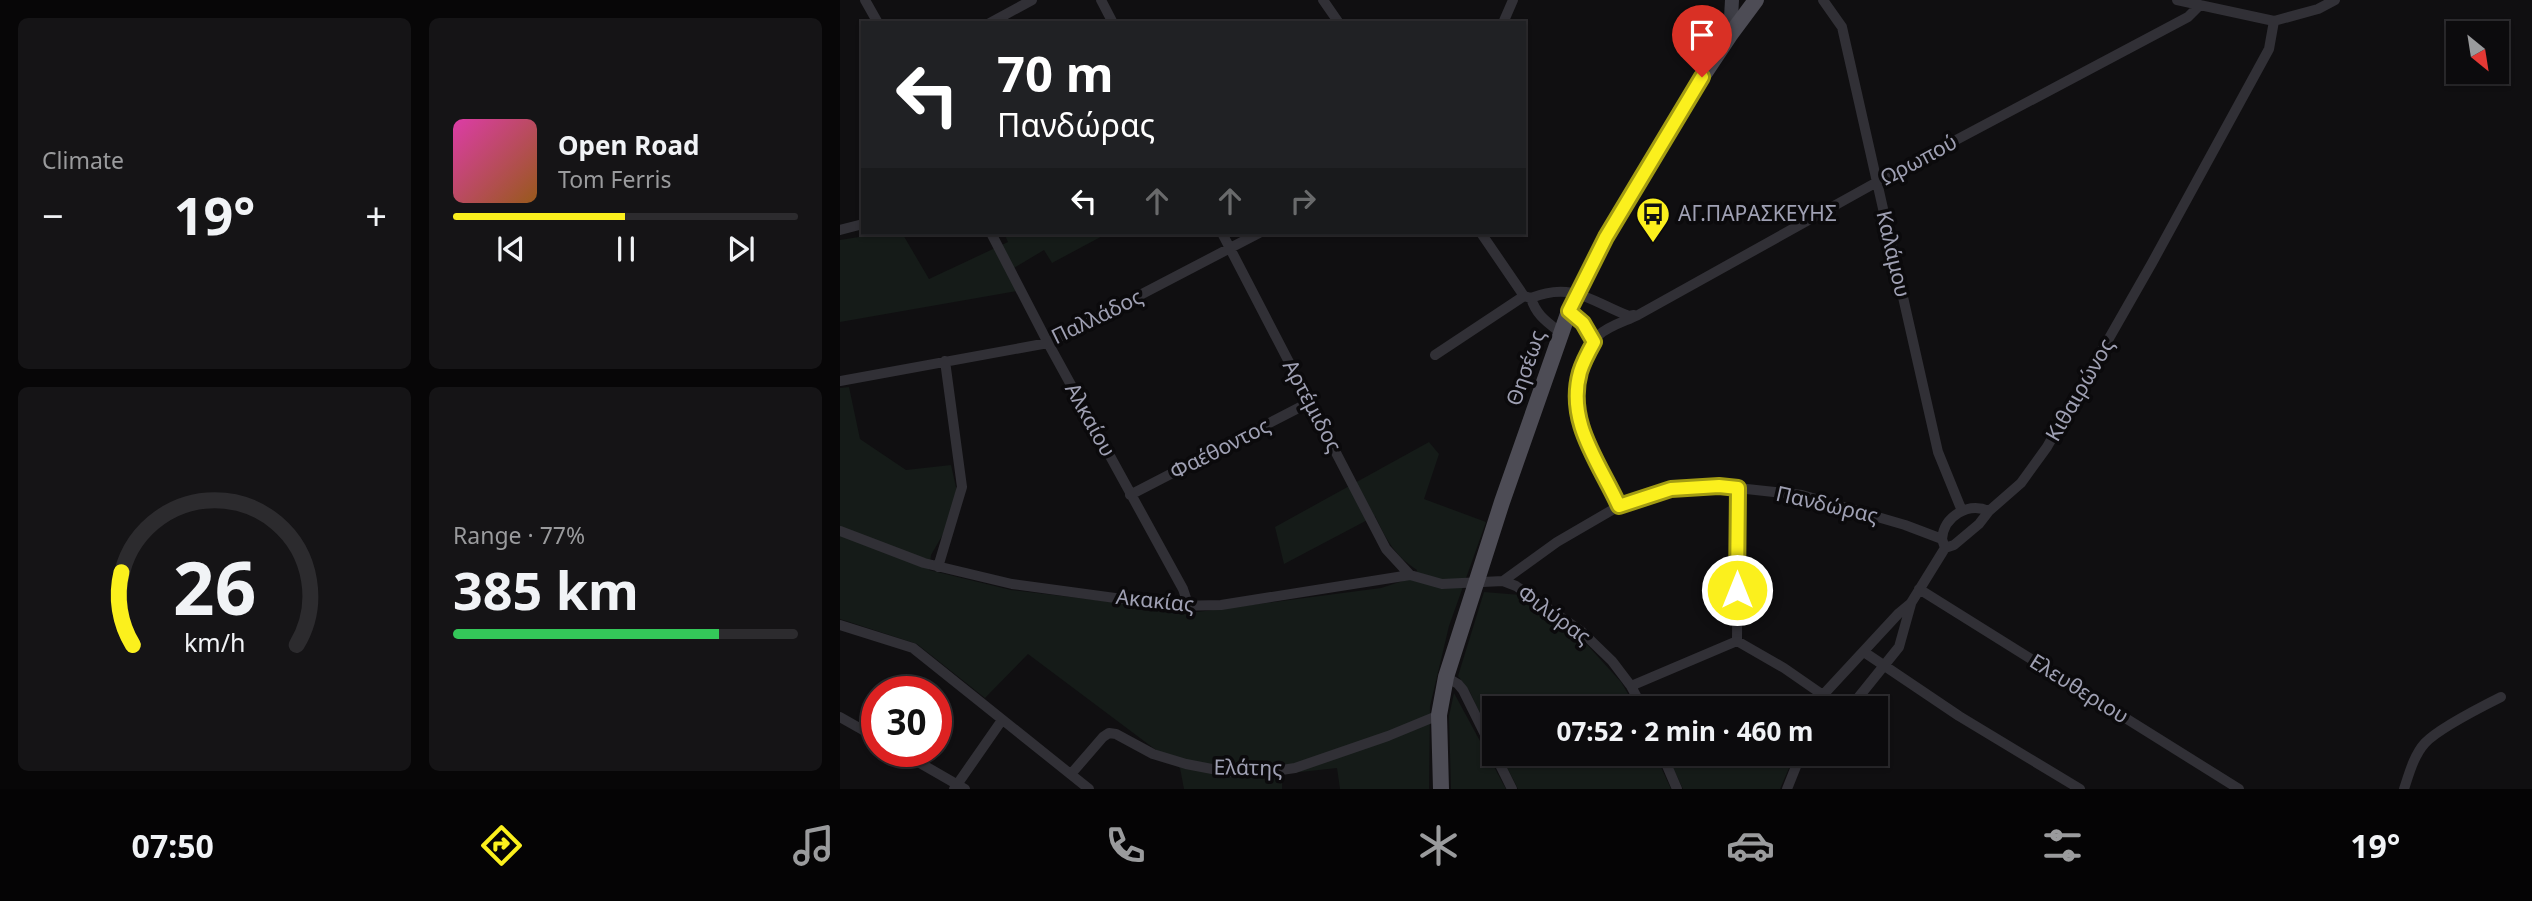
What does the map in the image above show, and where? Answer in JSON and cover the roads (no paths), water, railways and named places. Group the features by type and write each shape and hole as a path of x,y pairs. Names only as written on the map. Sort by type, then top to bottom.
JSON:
{"main road":[{"path":"1730,35 1732,0"},
{"name":"Θησέως","path":"1441,789 1439,715 1446,677 1475,583 1569,311 1606,237 1730,35 1756,0"}],"street":[{"path":"865,0 877,21"},
{"path":"994,21 1032,0"},
{"path":"1101,0 1112,21"},
{"path":"1324,0 1338,21"},
{"path":"1504,21 1513,0"},
{"name":"Καλάμου","path":"1823,0 1842,27 1938,452 1962,510"},
{"path":"2177,0 2274,21 2318,9 2335,0"},
{"name":"Ωρωπού","path":"1594,342 1601,333 1877,182 2188,17 2200,5"},
{"name":"Κιθαιρώνος","path":"1823,695 1911,603 1944,543 1958,541 1988,516 1989,511 2021,483 2048,447 2269,49 2274,21"},
{"path":"840,230 861,225"},
{"name":"Αλκαίου","path":"991,235 1183,589 1189,607"},
{"name":"Αρτέμιδος","path":"1223,235 1387,549 1410,575"},
{"name":"Παλλάδος","path":"840,381 1048,343 1255,235"},
{"path":"1482,235 1541,318 1561,332"},
{"path":"1435,355 1527,297 1552,291 1577,293 1629,316 1638,315"},
{"path":"1569,311 1583,323 1594,342 1580,370 1576,393 1580,427 1619,506"},
{"path":"938,567 962,487 945,360"},
{"name":"Φαέθοντος","path":"1130,495 1310,402"},
{"name":"Πανδώρας","path":"1503,581 1557,542 1619,506 1671,489 1719,486 1802,495 1894,521 1944,543"},
{"path":"1737,641 1738,488"},
{"path":"1944,543 1944,526 1962,510 1972,508 1989,511"},
{"name":"Ακακίας","path":"840,531 938,567 1012,584 1189,607 1221,606 1410,575 1442,584 1475,583"},
{"name":"Φιλύρας","path":"1475,583 1503,581 1516,586 1581,631 1612,661 1636,696"},
{"name":"Ελευθεριου","path":"1919,589 2239,789"},
{"path":"1860,696 1899,647 1911,603"},
{"path":"840,625 913,648 1088,789"},
{"path":"1631,686 1737,641"},
{"path":"1737,641 1784,668 1823,695"},
{"path":"1864,652 1959,716 2080,789"},
{"path":"1446,677 1458,684 1462,690 1512,789"},
{"path":"2404,789 2418,751 2426,741 2501,697"},
{"name":"Ελάτης","path":"1071,774 1109,733 1116,734 1153,754 1186,764 1228,772 1268,772 1295,768 1439,715"},
{"path":"840,717 861,729"},
{"path":"925,767 958,787 1002,720"},
{"path":"1667,766 1677,789"},
{"path":"1787,789 1796,766"}],"place":[{"name":"ΑΓ.ΠΑΡΑΣΚΕΥΗΣ","path":"1653,244"}]}
